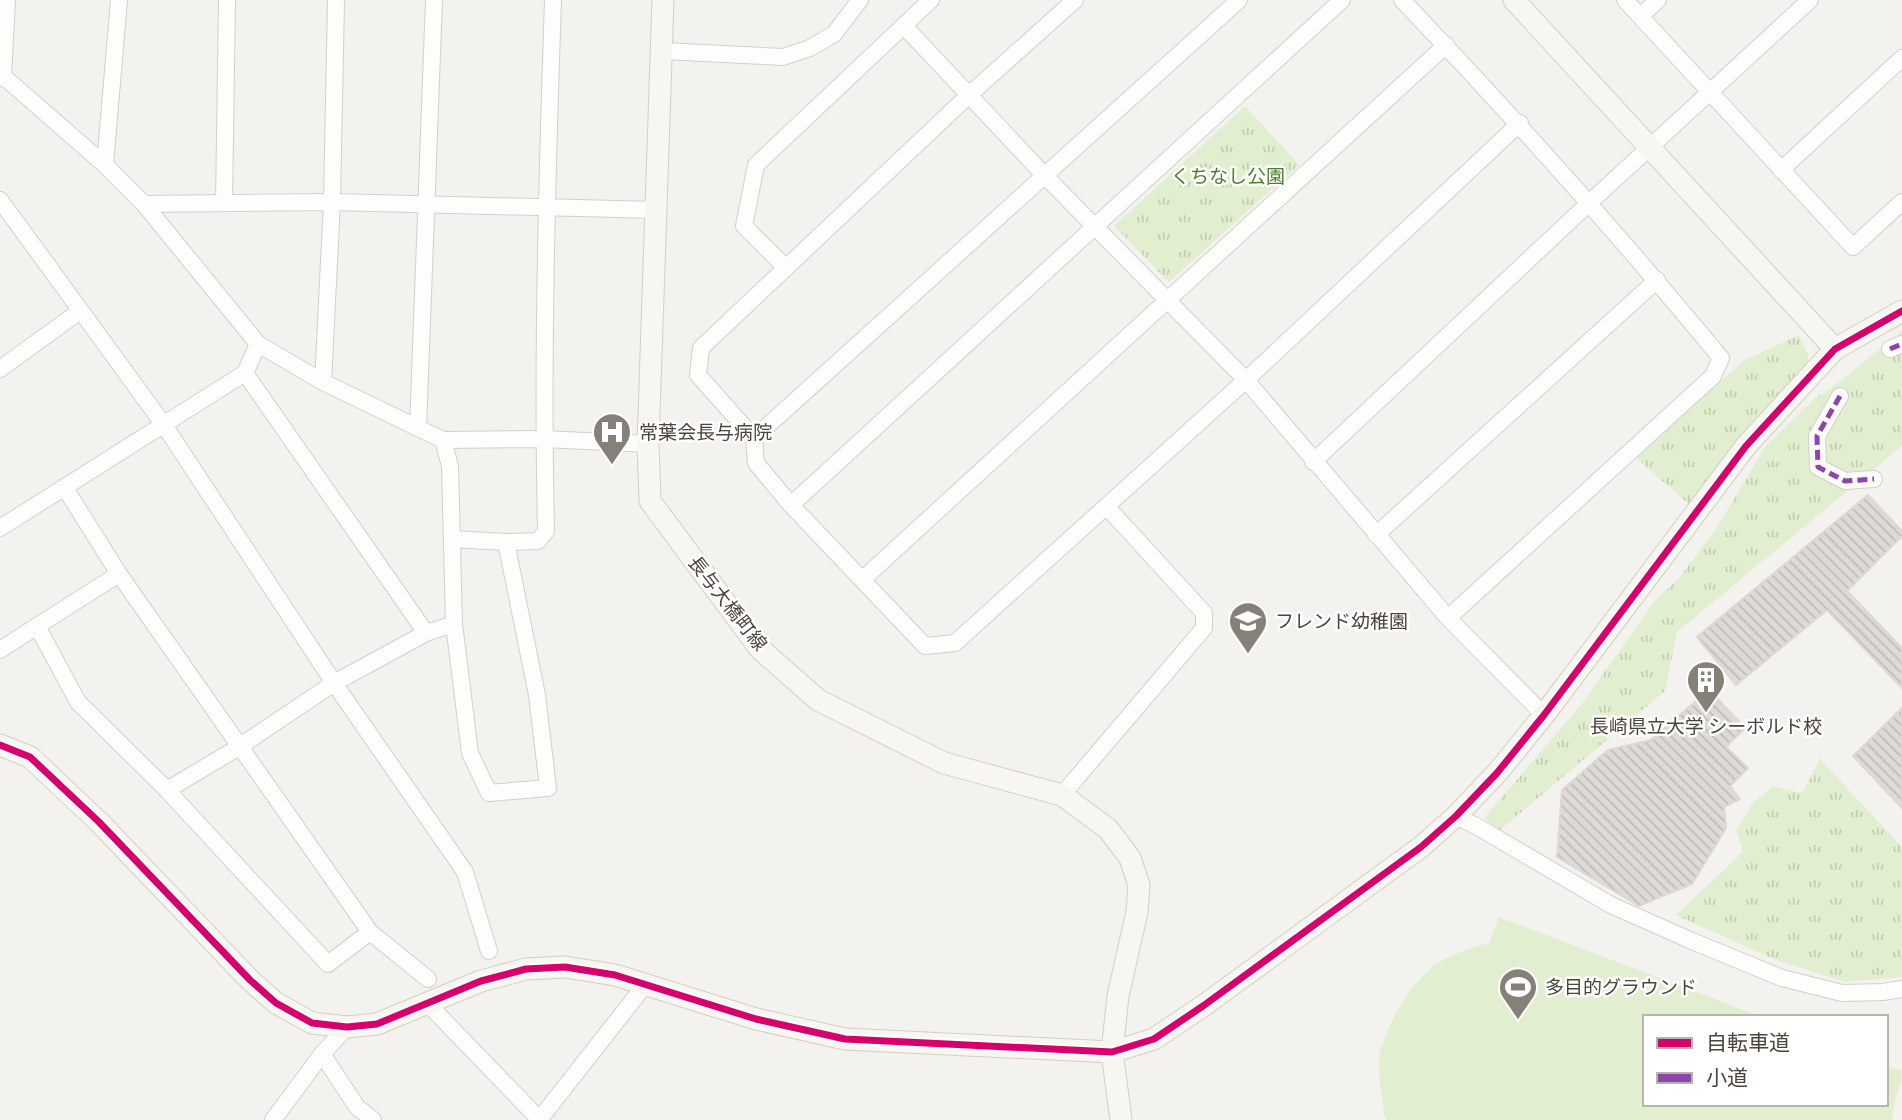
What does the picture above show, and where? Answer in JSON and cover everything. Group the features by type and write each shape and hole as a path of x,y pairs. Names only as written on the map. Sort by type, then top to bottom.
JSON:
{"street":[{"path":"7,0 2,77 105,165 144,204 258,344 323,382 443,440 544,439 648,444"},
{"path":"105,165 119,0"},
{"path":"224,203 227,0"},
{"path":"323,382 332,202 336,0"},
{"path":"418,428 434,0"},
{"path":"452,539 538,541 546,531 546,209 553,0"},
{"name":"長与大橋町線","path":"663,0 648,444 650,501 760,649 818,700 944,763 1062,795 1108,830 1129,858 1139,885 1137,912 1118,996 1112,1052 1121,1120"},
{"path":"663,51 783,57 810,48 834,34 860,0"},
{"path":"786,268 744,226 755,165 931,0"},
{"path":"1075,0 969,95 701,348 698,375 754,438 756,463 791,505 925,646 955,643 1246,380 1520,124"},
{"path":"754,438 1239,0"},
{"path":"791,505 1342,0"},
{"path":"1402,0 1520,124 1657,280 1721,358 1713,376 1448,618"},
{"path":"1514,0 1835,349"},
{"path":"1625,0 1853,247 1902,202"},
{"path":"1640,16 1658,0"},
{"path":"1313,462 1810,0"},
{"path":"904,26 1045,176 1246,380 1448,618 1544,715"},
{"path":"863,579 1446,45"},
{"path":"1781,170 1902,58"},
{"path":"0,200 5,217 80,311 163,425 334,683 465,872 489,951"},
{"path":"144,204 332,202 657,210"},
{"path":"1376,535 1657,280"},
{"path":"0,369 80,311"},
{"path":"0,745 30,757 99,822 250,981 276,1003 312,1023 347,1027 377,1024 481,981 526,969 565,967 615,975 756,1019 845,1039 1112,1052 1154,1040 1421,847 1457,816 1497,773 1544,715 1745,446 1835,349 1902,311"},
{"path":"0,528 245,373 258,344"},
{"path":"245,373 426,633"},
{"path":"1840,396 1817,436 1818,467 1844,481 1874,479"},
{"path":"443,440 450,466 454,624 470,753 489,793 548,788 537,695 506,542"},
{"path":"65,488 119,574 370,932 428,979"},
{"path":"1062,795 1203,628 1203,612 1107,507"},
{"path":"0,650 119,574"},
{"path":"167,790 239,747 334,683 426,633 454,624"},
{"path":"37,626 78,702 167,790 328,964 370,932"},
{"path":"1457,816 1611,905 1782,978 1842,993 1902,989"},
{"path":"428,1004 539,1120 645,985"},
{"path":"272,1120 322,1054 347,1027"},
{"path":"322,1054 357,1107 373,1120"}],"green space":[{"name":"くちなし公園","path":"1245,106 1299,165 1169,282 1114,226"},
{"path":"1902,331 1902,446 1677,632 1665,691 1500,830 1484,818 1581,705 1655,601 1680,577 1716,529 1766,446 1814,399"},
{"path":"1799,335 1808,354 1808,370 1692,507 1634,456 1745,360"},
{"path":"1820,759 1902,847 1902,977 1845,982 1774,959 1676,915 1743,852 1736,830 1752,804 1773,786 1802,793"},
{"name":"多目的グラウンド","path":"1499,917 1757,1015 1643,1015 1643,1106 1888,1106 1888,1066 1902,1071 1893,1120 1387,1120 1384,1115 1379,1061 1391,1022 1399,1008 1416,983 1435,965 1461,952 1489,943"}],"building":[{"path":"1868,495 1902,531 1902,536 1847,591 1902,648 1902,688 1827,610 1736,685 1697,637"},
{"name":"長崎県立大学 シーボルド校","path":"1709,690 1745,728 1726,747 1748,768 1730,786 1740,799 1724,807 1726,828 1692,884 1639,906 1557,857 1562,790 1608,750 1651,740"},
{"name":"長崎県立大学 シーボルド校","path":"1902,708 1902,808 1853,756"}],"marked path":[{"path":"1890,349 1902,344"},
{"path":"1840,396 1817,436 1818,467 1845,481 1874,479"}],"cycle path":[{"path":"0,745 30,757 99,822 250,980 276,1003 312,1023 347,1027 377,1024 481,981 526,969 565,967 615,975 756,1019 845,1039 1112,1052 1154,1039 1203,1006 1421,847 1456,816 1497,773 1544,715 1746,446 1835,349 1902,311"}],"place":[{"name":"常葉会長与病院","path":"612,466"},
{"name":"フレンド幼稚園","path":"1248,655"},
{"name":"長崎県立大学 シーボルド校","path":"1706,714"},
{"name":"多目的グラウンド","path":"1518,1021"}]}
